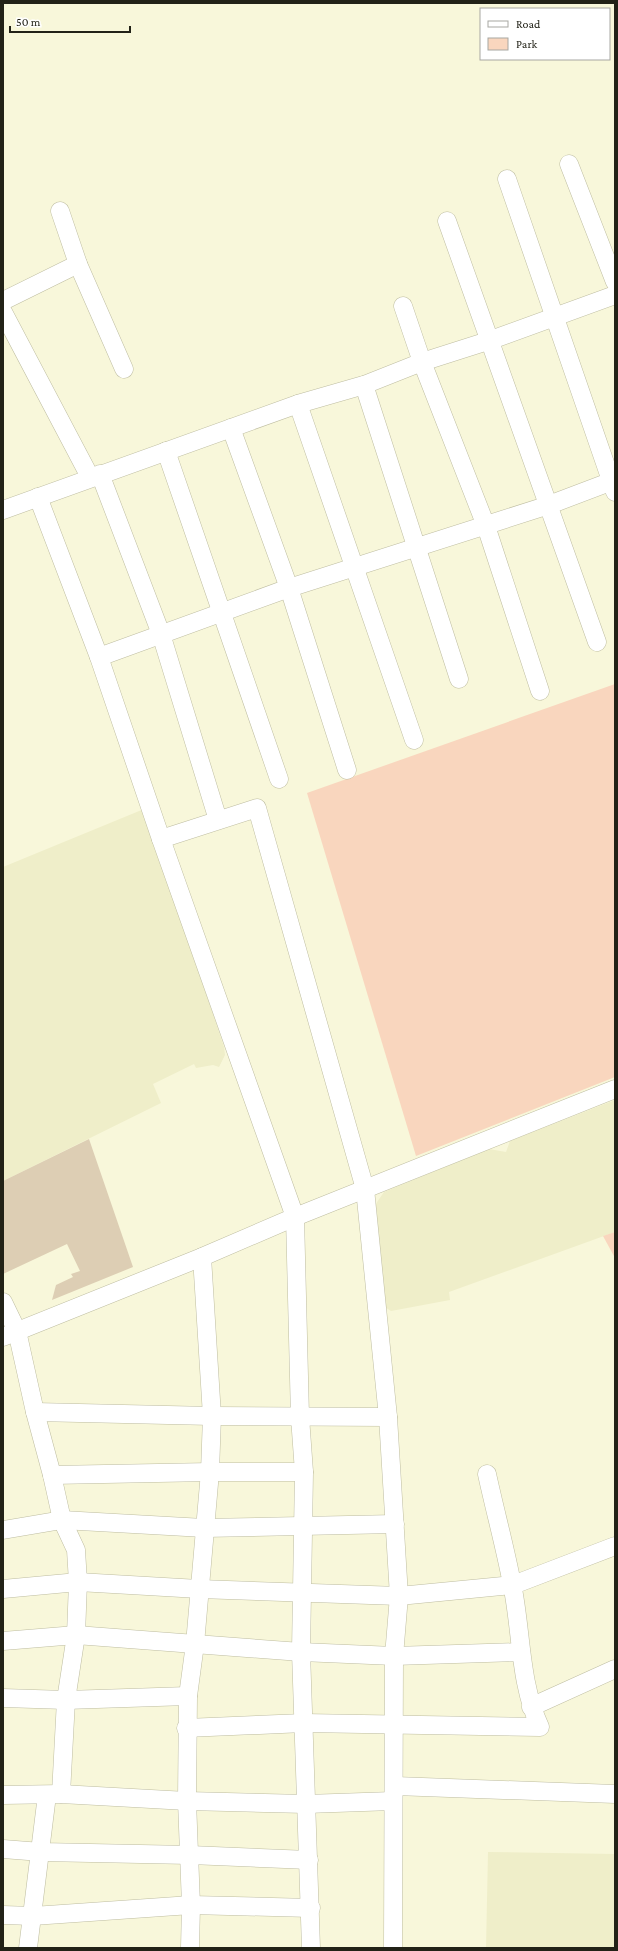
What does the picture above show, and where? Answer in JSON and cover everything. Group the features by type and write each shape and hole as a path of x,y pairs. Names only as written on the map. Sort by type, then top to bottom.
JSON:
{"street":[{"path":"569,164 615,282"},
{"path":"99,657 289,588 614,485 553,317 507,180"},
{"path":"60,211 78,264 124,368"},
{"path":"447,221 491,340 597,642"},
{"path":"3,301 78,264"},
{"path":"3,510 298,404 364,385 422,362 491,340 615,294"},
{"path":"403,306 422,362 486,526 540,691"},
{"path":"3,312 95,476 161,634 218,820"},
{"path":"364,385 415,547 460,679"},
{"path":"298,404 414,740"},
{"path":"231,428 289,588 347,770"},
{"path":"166,451 279,779"},
{"path":"38,497 99,657 161,839 295,1217 300,1417 304,1472 301,1652 311,1908 311,1948"},
{"path":"161,839 258,808 364,1189 388,1417 398,1596 394,1656 393,1948"},
{"path":"10,1334 202,1257 364,1189 615,1089"},
{"path":"190,1948 191,1905 186,1728 210,1472 212,1416 202,1257"},
{"path":"3,1302 10,1334 35,1412 52,1475 62,1520 76,1550 78,1582 76,1635 54,1795 41,1852 28,1948"},
{"path":"35,1412 212,1416 388,1417"},
{"path":"52,1475 304,1472"},
{"path":"186,1728 304,1723 394,1723 540,1727 531,1707 521,1652 513,1585 487,1474"},
{"path":"3,1530 62,1520 204,1528 395,1524"},
{"path":"3,1589 78,1582 199,1589 398,1596 513,1585 615,1546"},
{"path":"3,1641 76,1635 301,1652 394,1656 521,1652"},
{"path":"531,1707 615,1669"},
{"path":"3,1698 66,1700 188,1696"},
{"path":"3,1795 54,1795 187,1801 306,1804 394,1793 615,1794"},
{"path":"3,1849 41,1852 190,1854 309,1860"},
{"path":"3,1915 33,1916 191,1905 311,1908"}],"shaded area":[{"path":"144,809 224,1047 225,1055 219,1067 213,1065 196,1068 194,1064 153,1084 161,1103 3,1181 3,867"},
{"path":"615,1100 615,1232 449,1292 450,1300 391,1311 382,1305 375,1205 384,1192 489,1149 506,1152 510,1141"},
{"path":"488,1852 615,1854 615,1948 486,1948"}],"green space":[{"path":"615,684 615,1077 416,1156 307,793"},
{"path":"615,1232 615,1258 603,1236"}],"building":[{"path":"89,1139 133,1267 52,1300 56,1285 73,1277 71,1274 80,1271 67,1244 3,1274 3,1181"}]}
